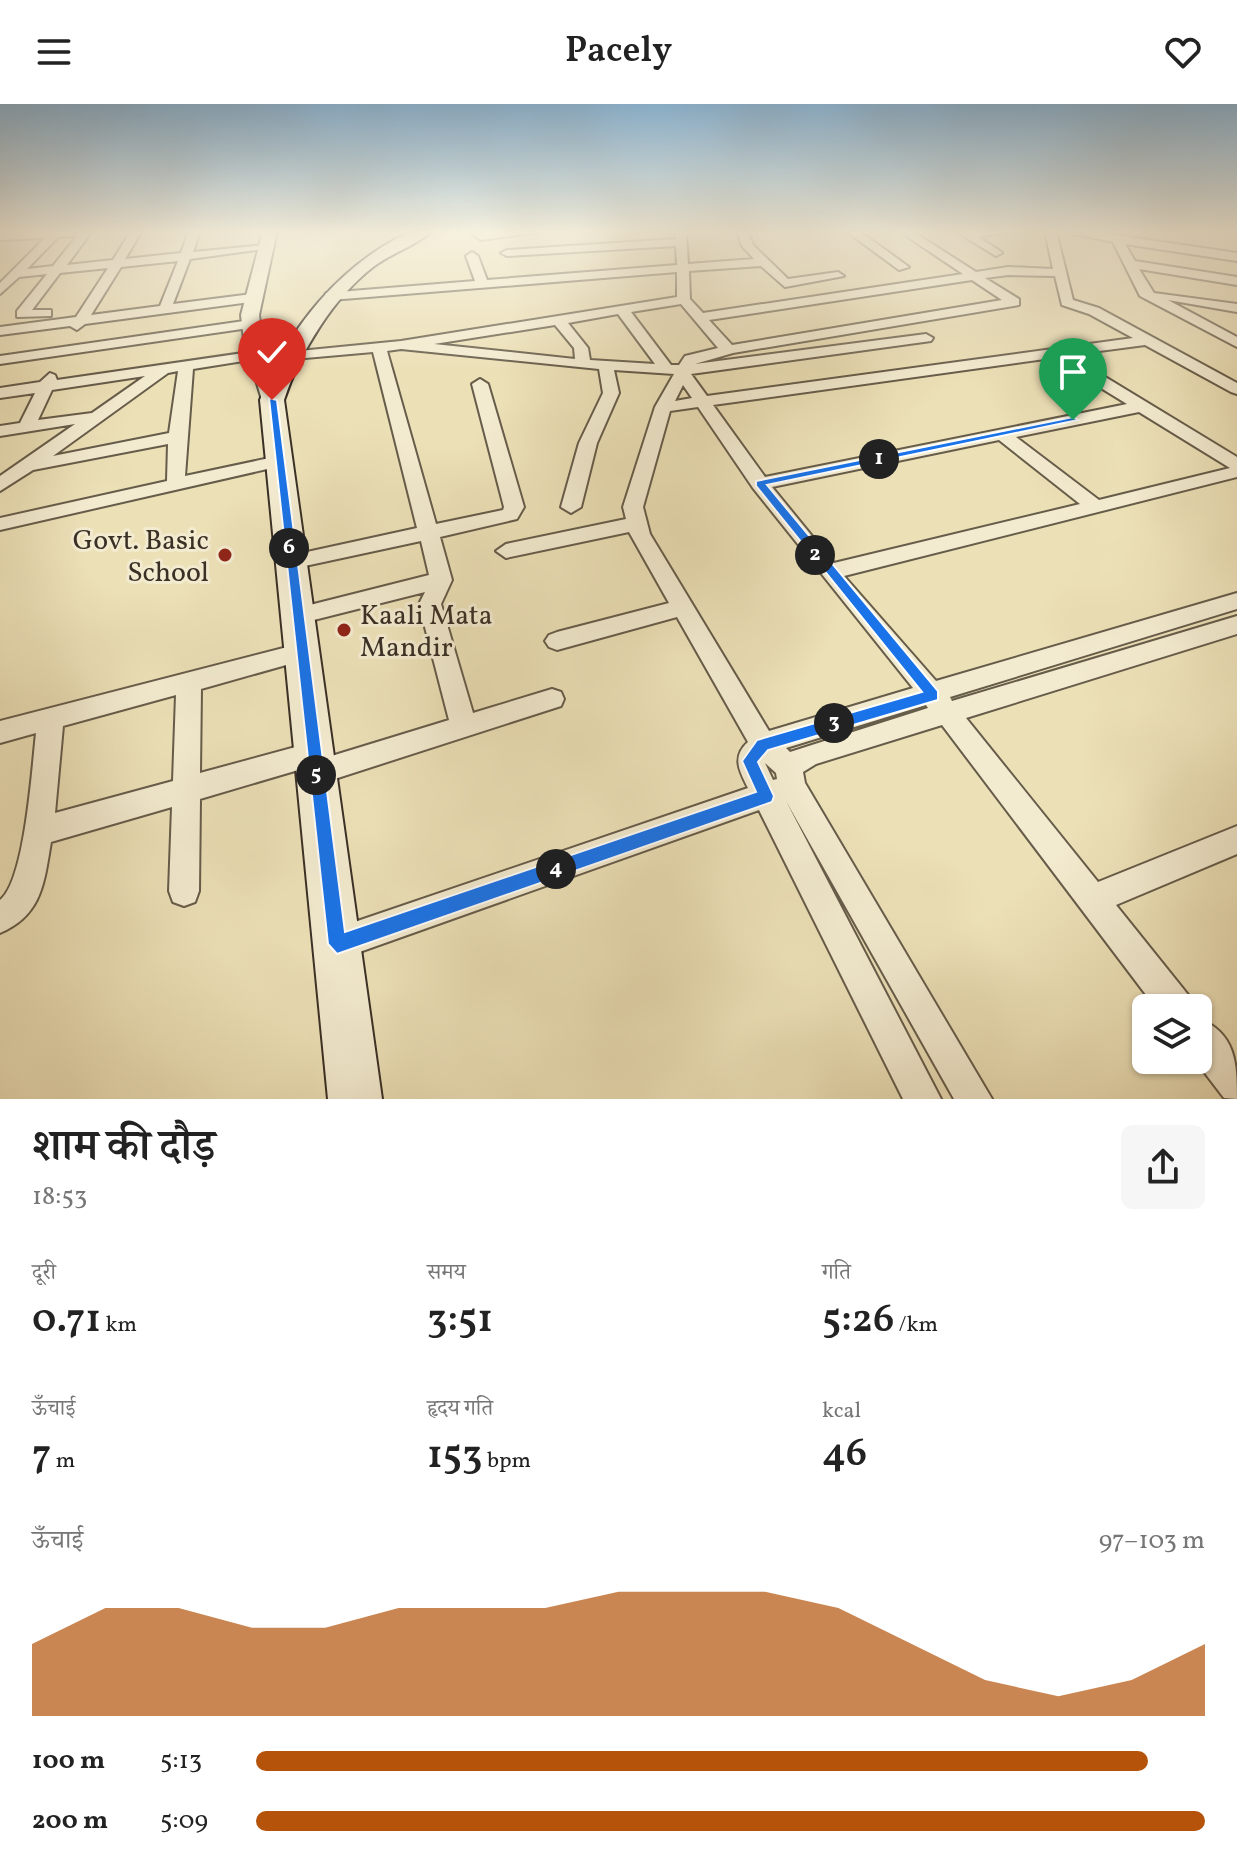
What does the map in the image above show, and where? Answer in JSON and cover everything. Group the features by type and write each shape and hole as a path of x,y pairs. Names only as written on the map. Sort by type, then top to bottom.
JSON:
{"main road":[{"path":"351,277 331,296 294,355 272,400 355,1099"}],"street":[{"path":"50,277 22,314 165,309 252,298"},
{"path":"26,427 63,351 109,277"},
{"path":"165,309 177,277"},
{"path":"258,277 252,298 251,324 257,355 272,400"},
{"path":"480,277 482,282"},
{"path":"331,296 537,277"},
{"path":"683,277 684,300 728,350"},
{"path":"779,277 785,283 827,277"},
{"path":"699,318 965,277"},
{"path":"763,745 635,524 633,507 677,371 696,356 1014,302 976,277"},
{"path":"1062,277 1067,302 1088,308 1237,389"},
{"path":"1136,277 1145,293 1237,343"},
{"path":"1214,277 1237,281"},
{"path":"1145,293 1237,308"},
{"path":"847,296 859,305"},
{"path":"294,355 401,345 684,300"},
{"path":"622,310 704,402 760,484 940,705 1166,994"},
{"path":"0,331 85,314"},
{"path":"871,315 884,325"},
{"path":"558,319 581,348 583,364"},
{"path":"0,360 251,324"},
{"path":"401,345 677,371 926,338"},
{"path":"663,407 1148,340"},
{"path":"379,346 441,580 430,604 464,727"},
{"path":"1055,353 1237,465"},
{"path":"0,393 257,355"},
{"path":"176,485 177,437 186,366"},
{"path":"571,507 588,443 611,393 606,366"},
{"path":"0,485 165,369"},
{"path":"1214,376 1237,374"},
{"path":"291,562 504,517 514,512 480,384"},
{"path":"760,484 1142,406"},
{"path":"0,431 95,416"},
{"path":"1003,435 1097,508"},
{"path":"0,472 177,437"},
{"path":"0,524 279,461"},
{"path":"829,572 1237,472"},
{"path":"506,551 635,524"},
{"path":"298,616 441,580"},
{"path":"337,944 782,783 808,755 940,705 1237,601"},
{"path":"557,641 683,607"},
{"path":"974,1099 897,965 782,783 750,761 763,745 940,705 1237,625"},
{"path":"0,732 303,652"},
{"path":"184,891 189,682"},
{"path":"37,832 185,790 464,727 552,699"},
{"path":"0,917 21,902 37,832 51,719"},
{"path":"782,783 860,977 923,1099"},
{"path":"1092,900 1237,840"},
{"path":"860,977 897,965"},
{"path":"1212,1053 1237,1085"}],"place":[{"name":"Govt. Basic School","path":"225,555"},
{"name":"Kaali Mata Mandir","path":"344,630"}],"route":[{"path":"272,400 337,944 766,796 750,761 763,745 933,695 829,572 760,484 1073,420"}]}
